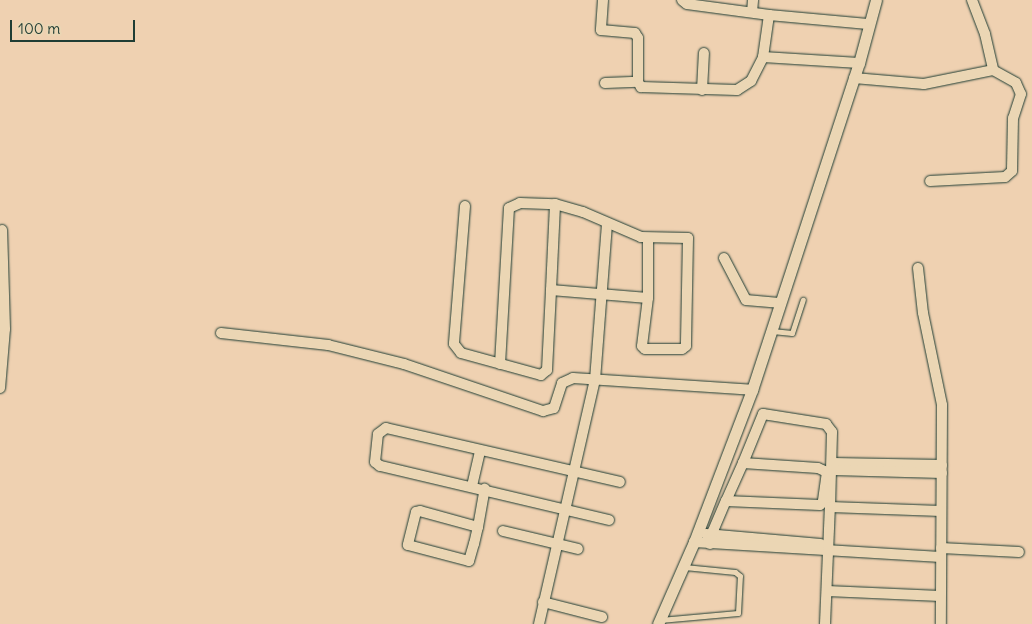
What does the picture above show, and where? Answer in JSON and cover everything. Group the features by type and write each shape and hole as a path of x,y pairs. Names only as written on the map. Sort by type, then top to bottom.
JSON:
{"street":[{"path":"603,0 601,30 634,34 638,38 638,82 641,87 702,90 743,89 756,74 763,57 769,16"},
{"path":"682,0 687,4 769,16 868,24"},
{"path":"752,0 752,12"},
{"path":"659,622 684,567 752,390 769,330 854,78 876,0"},
{"path":"972,0 985,34 993,70"},
{"path":"702,90 704,53"},
{"path":"763,57 859,62"},
{"path":"854,78 924,84 993,70 1016,84 1021,94 1013,118 1014,164 1012,170 1005,177 930,181"},
{"path":"605,83 638,82"},
{"path":"500,364 507,212 513,204 555,204 583,212 648,238 685,236 690,243 684,348 643,348 648,298 648,238"},
{"path":"465,206 454,344 461,352 500,364 545,374 555,204"},
{"path":"539,624 595,380 600,292 607,223"},
{"path":"0,388 5,329 2,230"},
{"path":"724,258 746,300 779,303"},
{"path":"918,268 923,313 942,406 940,624"},
{"path":"551,290 600,292 648,298"},
{"path":"221,334 328,345 404,364 543,411 554,408 559,388 566,380 595,380 752,390"},
{"path":"711,540 760,417 767,412 829,426 832,432 833,467 825,624"},
{"path":"609,520 472,486 376,465 378,434 386,428 480,452 620,482"},
{"path":"472,486 480,452"},
{"path":"726,501 814,506 824,502 827,472 824,468 743,463"},
{"path":"833,467 942,470"},
{"path":"478,527 420,511 416,512 408,545 469,561 478,527 485,490"},
{"path":"830,507 941,511"},
{"path":"503,531 578,549"},
{"path":"696,537 711,540 829,548 941,552 1019,552"},
{"path":"827,590 940,596"},
{"path":"543,602 602,617"}],"lane":[{"path":"769,330 792,333 803,300"},
{"path":"659,622 738,613 740,576 735,572 684,567"}]}
